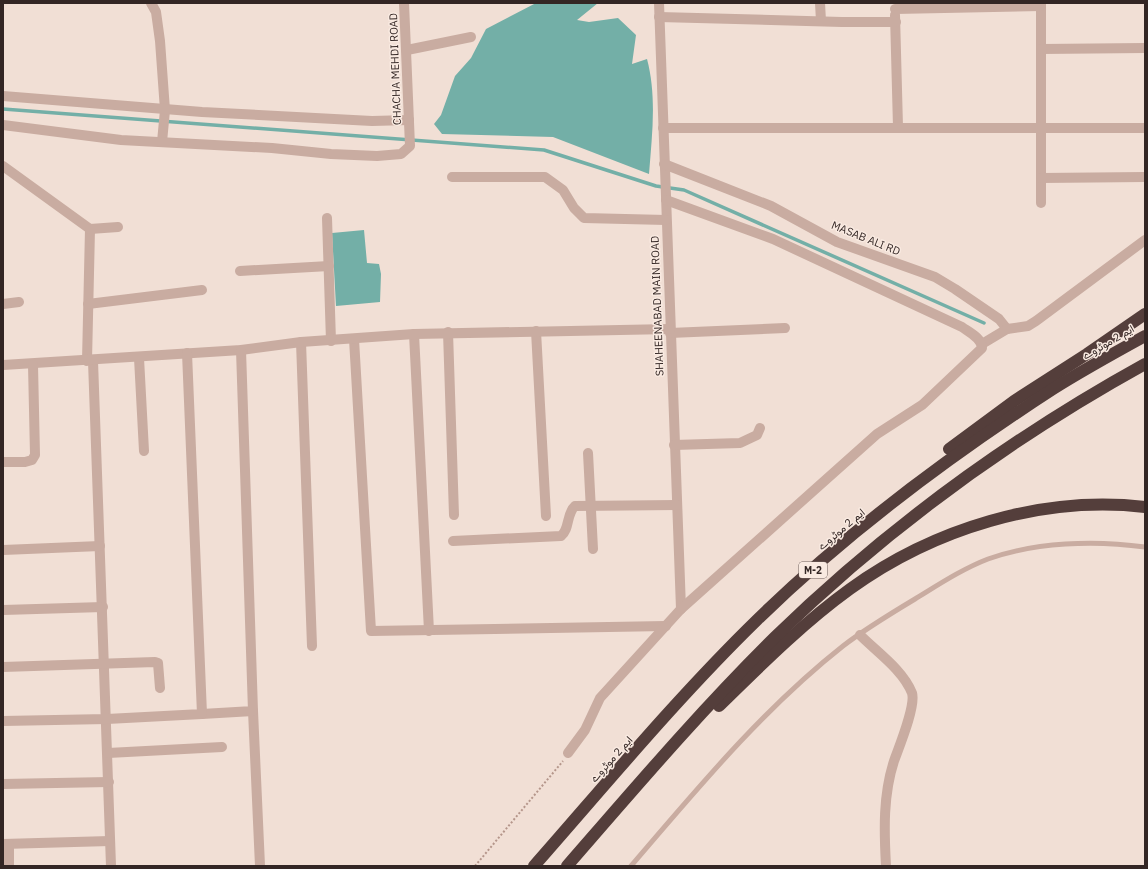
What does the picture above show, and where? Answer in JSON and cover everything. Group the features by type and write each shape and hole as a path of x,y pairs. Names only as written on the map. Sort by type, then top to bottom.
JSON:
{"highway":[{"path":"803,578 872,509 1014,401 1087,354 1145,314"},
{"name":"ایم 2 موٹروے","path":"534,866 714,664 758,619 856,532 956,454 1054,388 1145,336"},
{"name":"M-2","path":"566,866 733,680 775,637 819,596 973,472 1068,409 1145,364"},
{"path":"617,808 783,645 837,599 878,570 949,535 1008,516 1066,507 1121,505 1145,507"}],"street":[{"path":"3,125 122,140 162,142 164,113 156,12 151,3"},
{"name":"CHACHA MEHDI ROAD","path":"162,142 377,156 401,154 410,146 404,3"},
{"name":"SHAHEENABAD MAIN ROAD","path":"658,3 681,609"},
{"path":"820,3 821,22"},
{"path":"898,127 895,6 1041,4 1041,203"},
{"path":"659,16 821,22 896,22"},
{"path":"407,50 471,37"},
{"path":"1041,49 1145,48"},
{"path":"3,96 164,113 372,121 409,120"},
{"path":"663,128 1145,128"},
{"name":"MASAB ALI RD","path":"664,164 771,206 838,242 935,277 998,319 1007,328"},
{"path":"3,166 90,229 118,227"},
{"path":"452,177 545,177 562,190 574,208 584,218 666,220"},
{"path":"1041,178 1145,178"},
{"path":"666,200 773,239 962,326 982,344"},
{"path":"327,218 332,341"},
{"path":"90,229 88,304 105,663 111,866"},
{"path":"568,753 585,730 600,698 681,609 877,434 922,405 976,355 982,348 982,344 1007,328 1028,326 1036,322 1145,240"},
{"path":"240,271 329,266"},
{"path":"88,304 202,290"},
{"path":"3,304 19,302"},
{"path":"3,366 139,358 187,353 241,350 301,342 448,332 670,331 785,328"},
{"path":"536,331 546,516"},
{"path":"448,332 454,515"},
{"path":"414,334 429,631"},
{"path":"354,339 371,632 666,626"},
{"path":"301,342 312,646"},
{"path":"241,350 260,866"},
{"path":"187,353 202,714"},
{"path":"139,358 144,451"},
{"path":"3,462 25,462 32,460 35,455 33,364"},
{"path":"674,446 740,443 757,435 760,428"},
{"path":"588,453 593,549"},
{"path":"453,541 561,536 565,532 571,509 575,506 677,505"},
{"path":"3,550 100,546"},
{"path":"3,610 102,607"},
{"path":"860,635 904,678 912,695 908,721 894,762 885,804 886,866"},
{"path":"3,667 105,663 158,663 160,688"},
{"path":"3,721 107,719 254,710"},
{"path":"108,753 222,747"},
{"path":"3,784 109,782"},
{"path":"9,866 6,844 110,841"}],"lane":[{"path":"631,866 720,763 784,697 843,646 942,582 987,560 1034,547 1076,544 1145,547"}],"path":[{"path":"475,866 568,753"}],"water":[{"path":"536,3 598,3 577,20 589,22 618,18 636,35 632,64 647,59 652,88 653,116 649,174 553,137 442,134 434,124 441,115 455,76 471,58 486,29"},
{"path":"364,230 367,263 379,264 381,274 380,302 336,306 332,233"}],"waterway":[{"path":"3,109 544,150 656,186 684,190 984,323"}]}
